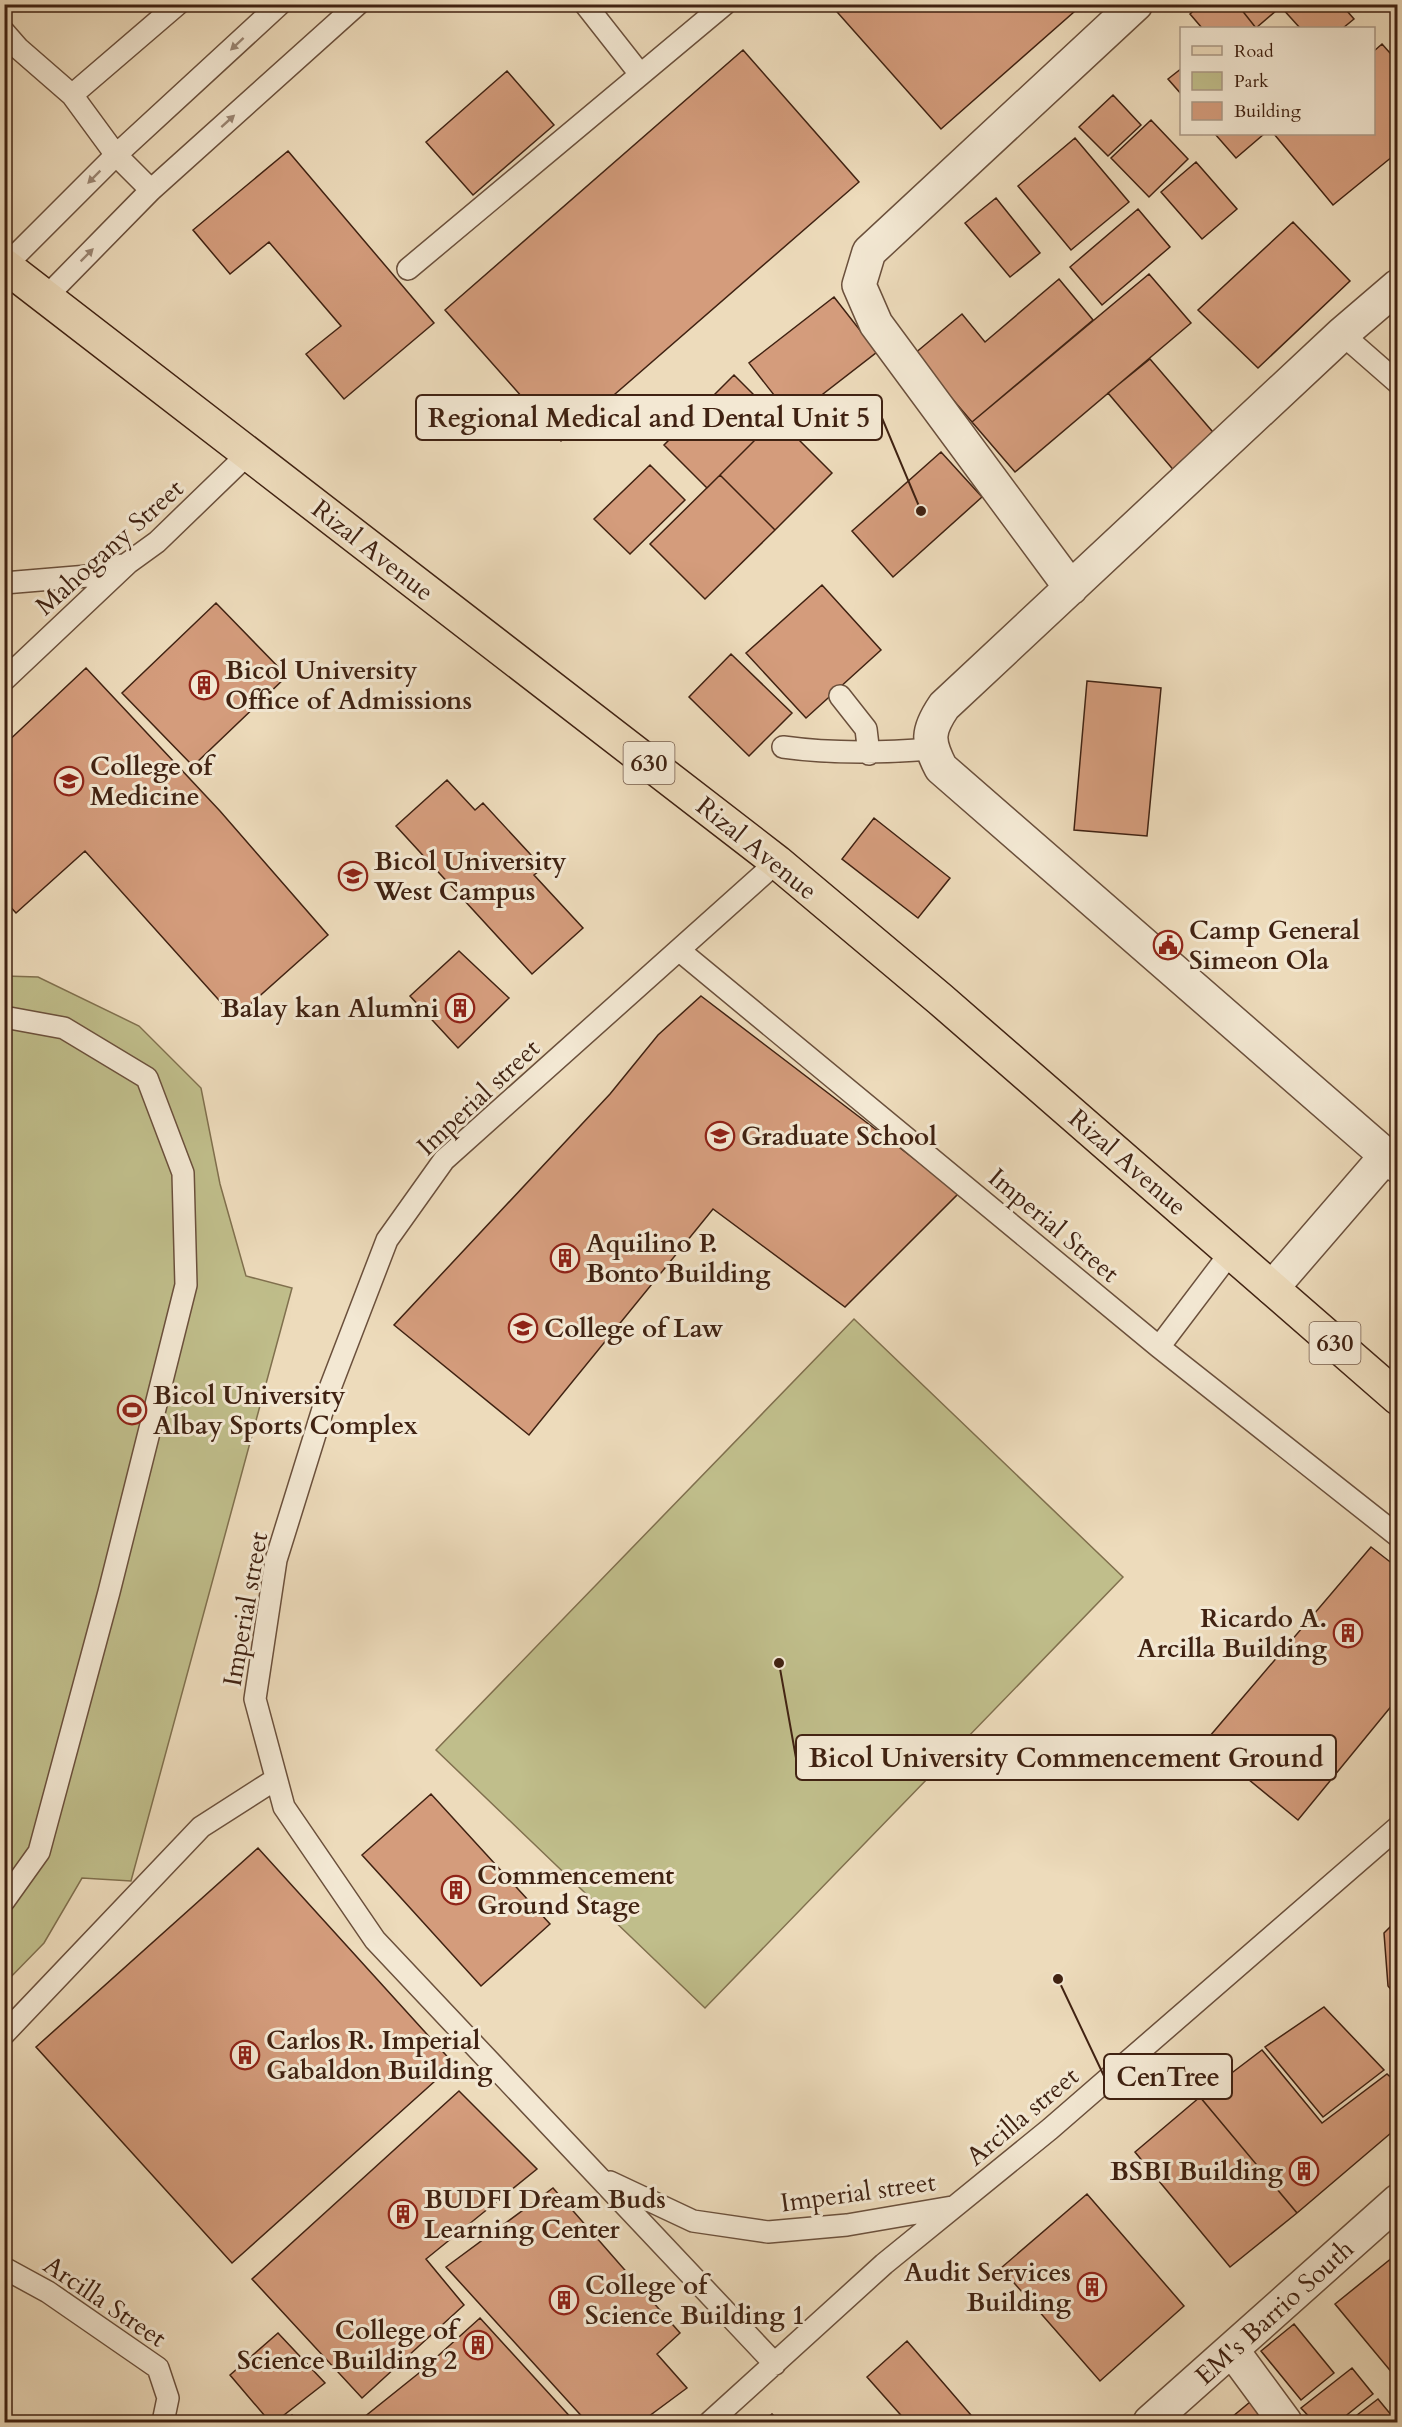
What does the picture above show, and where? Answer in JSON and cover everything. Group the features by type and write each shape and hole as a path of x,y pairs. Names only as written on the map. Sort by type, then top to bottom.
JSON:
{"main road":[{"name":"Rizal Avenue","path":"5,265 777,861 1398,1398"}],"street":[{"path":"1071,588 876,324 859,285 869,252 1136,4"},
{"path":"1272,1288 1392,1161 941,768 931,749 931,725 944,706 1342,334 1398,285"},
{"name":"EM's Barrio South","path":"1150,2422 1398,2201"},
{"path":"1232,2350 1285,2422"}],"lane":[{"path":"72,95 178,4"},
{"path":"5,265 116,155 280,4"},
{"path":"46,297 151,190 358,4"},
{"path":"585,4 640,74"},
{"path":"408,269 725,4"},
{"path":"4,32 18,48 72,95 116,155 151,190"},
{"path":"1342,334 1398,383"},
{"name":"Mahogany Street","path":"4,680 128,563 157,542 249,453"},
{"path":"4,583 88,576 128,563"},
{"path":"840,696 866,729 869,754"},
{"path":"783,747 822,752 869,754 931,749"},
{"name":"Imperial street","path":"774,2364 375,1940 284,1807 255,1699 276,1560 327,1396 387,1240 444,1161 680,951 777,861"},
{"name":"Imperial Street","path":"680,951 1159,1347 1398,1536"},
{"path":"4,1017 64,1028 147,1078 183,1173 186,1285 110,1592 39,1852 4,1901"},
{"path":"1159,1347 1231,1252"},
{"path":"4,2034 201,1827 276,1779"},
{"name":"Arcilla street","path":"710,2422 884,2264 1050,2129 1398,1827"},
{"name":"Imperial street","path":"598,2177 693,2221 768,2232 847,2226 955,2206"},
{"name":"Arcilla Street","path":"4,2268 48,2292 158,2368 168,2398 163,2422"}],"green space":[{"name":"Bicol University Albay Sports Complex","path":"5,976 38,977 139,1026 201,1088 220,1184 246,1276 292,1288 131,1881 82,1878 44,1943 5,1983"},
{"path":"854,1319 1123,1577 705,2008 436,1750"}],"building":[{"path":"63,4 77,4 69,11"},
{"path":"830,4 1083,4 941,129"},
{"path":"1201,4 1237,4 1255,27 1201,27 1190,14"},
{"path":"1237,4 1284,4 1257,27"},
{"path":"1284,4 1341,4 1354,19 1344,27 1299,27 1281,7"},
{"path":"1382,44 1398,62 1398,152 1333,205 1275,135 1375,135 1375,50"},
{"path":"743,50 859,182 561,441 445,310"},
{"path":"1180,70 1180,93 1168,79"},
{"path":"507,71 554,125 473,195 426,142"},
{"path":"1113,95 1141,125 1108,156 1079,127"},
{"path":"1151,120 1188,159 1149,197 1111,158"},
{"path":"1216,135 1263,135 1236,158"},
{"path":"1075,138 1129,202 1071,250 1018,186"},
{"path":"288,151 434,323 344,399 306,354 341,326 269,242 230,274 193,230"},
{"path":"1196,162 1237,209 1202,239 1161,192"},
{"path":"996,198 1040,253 1010,277 965,223"},
{"path":"1138,209 1170,247 1102,305 1070,267"},
{"path":"1293,222 1350,281 1258,368 1198,310"},
{"path":"1149,274 1191,323 1015,472 972,422"},
{"path":"1059,279 1093,320 972,422 914,354 962,314 985,342"},
{"path":"834,297 877,352 792,418 749,363"},
{"path":"1150,359 1218,438 1176,473 1108,393"},
{"path":"734,375 777,418 707,488 664,445"},
{"path":"777,418 832,473 775,530 720,475"},
{"path":"941,452 982,497 893,577 852,531"},
{"path":"650,465 685,500 630,554 594,519"},
{"path":"720,475 775,530 705,599 650,544"},
{"path":"822,585 881,650 806,718 746,653"},
{"name":"Bicol University Office of Admissions","path":"216,603 287,676 193,766 122,693"},
{"path":"731,654 792,713 749,756 689,697"},
{"path":"86,668 220,811 328,935 235,1018 85,851 16,913 4,900 4,745"},
{"path":"1087,681 1161,688 1147,836 1074,830"},
{"path":"447,780 475,810 483,803 543,868 534,875 583,928 532,974 396,826"},
{"path":"874,818 950,878 918,918 842,859"},
{"name":"Balay kan Alumni","path":"459,951 509,998 458,1048 410,996"},
{"name":"Aquilino P. Bonto Building","path":"701,996 959,1193 845,1307 713,1209 529,1435 394,1325 610,1094 658,1035"},
{"name":"Ricardo A. Arcilla Building","path":"1371,1547 1398,1568 1398,1698 1298,1820 1204,1743"},
{"name":"Commencement Ground Stage","path":"431,1794 550,1924 481,1986 362,1855"},
{"name":"Carlos R. Imperial Gabaldon Building","path":"258,1848 454,2064 232,2263 36,2047"},
{"path":"1398,1919 1398,1998 1388,1986 1384,1933"},
{"path":"1324,2007 1384,2070 1323,2117 1265,2047"},
{"name":"BSBI Building","path":"1262,2050 1322,2123 1387,2074 1398,2084 1398,2127 1297,2213 1200,2097"},
{"name":"BUDFI Dream Buds Learning Center","path":"459,2091 537,2169 426,2259 464,2305 362,2398 252,2279"},
{"path":"1200,2097 1297,2213 1230,2267 1135,2152"},
{"name":"College of Science Building 1","path":"553,2188 680,2333 657,2354 687,2388 641,2422 587,2422 446,2267"},
{"name":"Audit Services Building","path":"1087,2194 1184,2306 1100,2381 1001,2268"},
{"path":"1398,2253 1398,2380 1335,2304"},
{"name":"College of Science Building 2","path":"480,2318 575,2422 358,2422 419,2373"},
{"path":"1294,2324 1334,2373 1301,2400 1261,2351"},
{"path":"278,2333 325,2383 275,2422 270,2422 230,2375"},
{"path":"907,2341 977,2422 907,2422 867,2377"},
{"path":"1352,2368 1373,2394 1338,2422 1314,2422 1301,2408"},
{"path":"1378,2399 1397,2422 1348,2422"},
{"path":"1250,2402 1267,2422 1226,2422"},
{"path":"772,2414 780,2422 762,2422"},
{"path":"292,2415 299,2422 283,2422"}],"place":[{"name":"Regional Medical and Dental Unit 5","path":"921,511"},
{"name":"Bicol University Office of Admissions","path":"204,685"},
{"name":"College of Medicine","path":"69,781"},
{"name":"Bicol University West Campus","path":"353,876"},
{"name":"Camp General Simeon Ola","path":"1168,945"},
{"name":"Balay kan Alumni","path":"460,1008"},
{"name":"Graduate School","path":"720,1136"},
{"name":"Aquilino P. Bonto Building","path":"565,1258"},
{"name":"College of Law","path":"523,1328"},
{"name":"Bicol University Albay Sports Complex","path":"132,1410"},
{"name":"Ricardo A. Arcilla Building","path":"1348,1633"},
{"name":"Bicol University Commencement Ground","path":"779,1663"},
{"name":"Commencement Ground Stage","path":"456,1890"},
{"name":"CenTree","path":"1058,1979"},
{"name":"Carlos R. Imperial Gabaldon Building","path":"245,2055"},
{"name":"BSBI Building","path":"1304,2171"},
{"name":"BUDFI Dream Buds Learning Center","path":"403,2214"},
{"name":"Audit Services Building","path":"1092,2287"},
{"name":"College of Science Building 1","path":"564,2300"},
{"name":"College of Science Building 2","path":"478,2345"}]}
